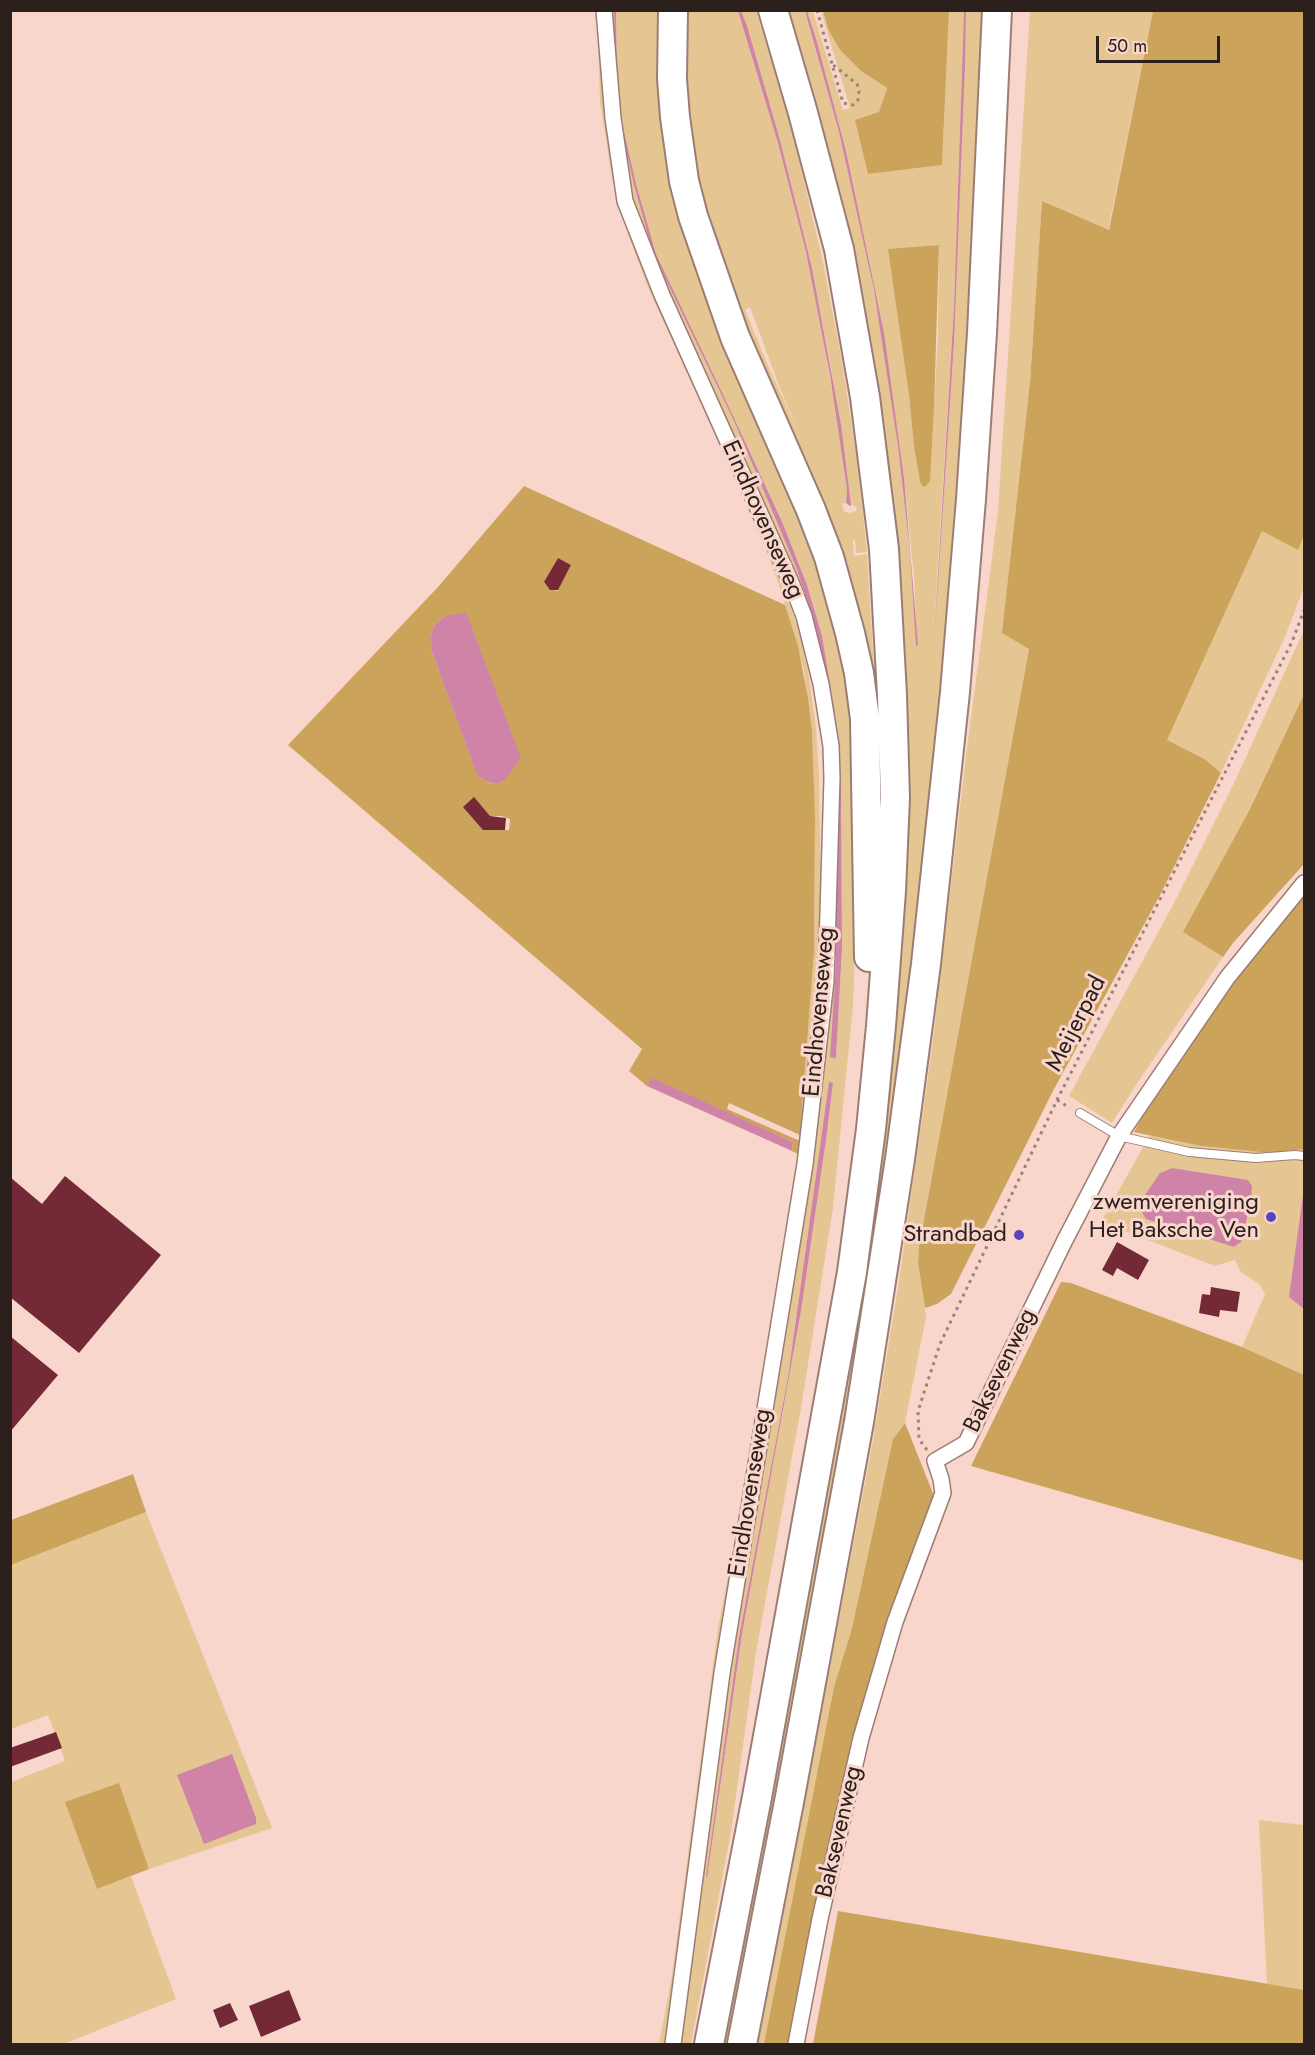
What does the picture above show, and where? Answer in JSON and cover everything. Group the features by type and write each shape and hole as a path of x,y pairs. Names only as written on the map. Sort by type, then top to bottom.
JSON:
{"highway":[{"path":"673,10 672,79 675,117 682,170 693,216 735,337 803,491 829,557 859,674 865,730 869,960 881,1026"},
{"path":"709,2044 758,1797 852,1272 871,1129 881,1026 895,798 884,549 864,397 839,249 773,10"},
{"path":"742,2044 859,1422 900,1159 922,998 955,692 971,499 982,333 997,10"},
{"path":"992,124 1016,10"}],"street":[{"name":"Eindhovenseweg","path":"604,10 613,118 624,201 662,295 804,616 821,684 831,746 826,981 806,1164 722,1673 673,2044"},
{"name":"Baksevenweg","path":"796,2044 820,1919 861,1738 895,1622 943,1493 941,1479 934,1461 966,1443 1065,1240 1119,1136 1227,978 1305,883"}],"lane":[{"path":"1080,1113 1119,1136 1189,1152 1256,1158 1305,1156"}],"path":[{"path":"817,10 832,64 843,103 853,105 858,100 860,91 857,84 832,64"},
{"name":"Meijerpad","path":"934,1461 919,1439 918,1412 940,1344 1057,1100 1292,642 1305,610"}],"shaded area":[{"path":"597,11 608,144 616,186 628,227 649,285 764,537 798,628 808,671 816,727 819,775 821,904 819,978 806,1137 800,1135 814,952 815,830 812,731 804,670 780,588 760,533 647,285 628,234 612,177 600,102"},
{"path":"608,11 614,11 615,77 620,123 653,253 734,421 796,567 817,631 833,726 837,798 836,965 831,1057 836,1057 842,948 841,790 835,713 822,636 807,585 783,524 656,254 622,123 617,77 616,11 659,11 659,96 665,146 678,211 712,312 796,506 820,571 837,628 843,659 855,766 857,894 853,1006 833,1208 801,1408 756,1652 731,1832 691,2044 676,2044 733,1628 785,1341 818,1102 828,966 827,772 818,681 811,646 797,600 727,430 661,291 644,249 619,160 609,80","holes":["829,1083 833,1083 801,1311 742,1634 707,1878 739,1637 788,1377"]},
{"path":"614,11 616,11 617,77 622,123 656,254 783,524 807,585 822,636 835,713 841,790 842,948 836,1058 830,1057 836,965 837,798 833,726 817,631 796,567 734,421 653,253 620,123 615,77"},
{"path":"678,11 738,11 778,143 806,252 843,453 847,490 846,503 842,504 844,511 849,513 856,511 857,507 851,505 831,368 812,268 780,140 741,11 756,11 791,126 823,262 843,367 857,460 867,552 856,553 855,539 853,540 854,556 867,554 875,687 872,730 697,207","holes":["750,307 798,431 745,310"]},
{"path":"738,11 741,11 747,26 780,140 812,268 841,425 850,506 846,503 847,489 830,375 806,252 778,143"},
{"path":"785,11 805,11 839,132 869,265 888,371 898,446 910,552 917,646 914,576 904,478 883,333 846,151 807,11 813,11 843,110 850,108 821,11 840,50 861,71 887,88 879,113 856,121 868,174 942,165 949,11 964,11 954,306 933,643 954,343 966,11 986,11 968,389 928,845 859,1357 729,2044 722,2044 817,1546 903,702","holes":["939,245 938,336 930,481 914,446 889,250"]},
{"path":"805,11 807,11 816,39 846,151 884,333 904,478 918,645 916,646 910,552 898,446 874,290 839,132"},
{"path":"823,11 949,11 942,165 868,174 855,120 879,112 887,88 861,71 840,50 829,31"},
{"path":"964,11 966,11 965,64 954,343 934,643 954,306"},
{"path":"1030,11 1153,11 1108,231 1042,201 1030,383 1029,649 919,1247 918,1263 926,1317 905,1423 893,1439 852,1628 834,1687 764,2044 758,2044 872,1446 899,1281 932,1048 966,756 998,512"},
{"path":"1153,11 1304,11 1304,535 1298,550 1262,531 1167,740 1206,760 1221,773 1159,897 1053,1091 951,1294 937,1304 925,1308 918,1263 919,1247 1029,649 1002,633 1030,383 1042,201 1109,230"},
{"path":"939,245 930,481 925,487 920,481 914,446 888,249"},
{"path":"524,486 785,605 798,646 808,698 812,731 815,818 814,952 800,1135 729,1103 727,1109 800,1141 798,1154 792,1151 793,1142 652,1079 647,1086 629,1071 642,1049 288,745 438,587","holes":["558,558 571,565 557,591 550,589 544,583","446,616 504,781 494,784 477,774 432,652 430,637 435,624","474,798 490,816 510,819 509,830 484,830"]},
{"path":"1262,531 1298,549 1304,535 1304,587 1285,637 1221,773 1206,760 1166,740"},
{"path":"466,612 521,758 504,781 495,784 477,775 432,652 430,637 435,624 446,616"},
{"path":"1304,630 1304,694 1250,809 1184,932 1223,957 1112,1123 1069,1096 1173,905 1235,781"},
{"path":"1304,694 1304,864 1223,957 1183,932 1250,809"},
{"path":"1304,895 1304,1149 1270,1153 1201,1146 1134,1132 1151,1101 1249,958"},
{"path":"652,1078 793,1142 792,1151 647,1086"},
{"path":"829,1082 833,1083 801,1311 742,1634 707,1878 739,1637 788,1377"},
{"path":"1150,1135 1201,1146 1270,1153 1304,1149 1304,1375 1242,1347 1265,1294 1259,1284 1241,1272 1235,1260 1215,1266 1101,1222"},
{"path":"800,1141 805,1143 668,2044 659,2044 672,1975 718,1628 754,1442 794,1198"},
{"path":"1172,1168 1248,1180 1252,1186 1251,1201 1241,1242 1234,1247 1146,1219 1138,1205 1160,1173"},
{"path":"1304,1187 1304,1309 1289,1297"},
{"path":"1061,1282 1071,1283 1242,1347 1304,1375 1304,1561 971,1466"},
{"path":"905,1423 936,1501 871,1674 822,1874 788,2044 764,2044 834,1687 852,1628 893,1439"},
{"path":"133,1474 146,1512 11,1565 11,1520"},
{"path":"146,1512 272,1828 149,1869 119,1784 97,1889 131,1876 176,1999 64,2044 11,2044 11,1782 65,1761 48,1715 11,1729 11,1565"},
{"path":"232,1754 256,1818 256,1824 204,1844 177,1775"},
{"path":"119,1783 149,1869 97,1889 65,1802"},
{"path":"1259,1820 1304,1825 1304,1990 1267,1984"},
{"path":"838,1911 1304,1990 1304,2044 813,2044"}],"building":[{"path":"558,558 571,565 558,590 550,590 544,582"},
{"path":"474,797 490,816 506,818 505,830 483,830 463,807"},
{"path":"65,1176 161,1255 79,1353 10,1297 10,1177 42,1204"},
{"path":"1117,1242 1149,1260 1138,1280 1117,1268 1113,1276 1102,1270"},
{"path":"1211,1287 1240,1292 1237,1312 1220,1310 1219,1317 1199,1313 1202,1294 1210,1295"},
{"path":"10,1336 58,1375 10,1432"},
{"path":"56,1732 62,1748 10,1767 10,1748"},
{"path":"289,1990 301,2020 261,2037 249,2006"},
{"path":"230,2003 238,2020 220,2028 213,2010"}],"place":[{"name":"zwemvereniging Het Baksche Ven","path":"1271,1217"},
{"name":"Strandbad","path":"1019,1235"}]}
